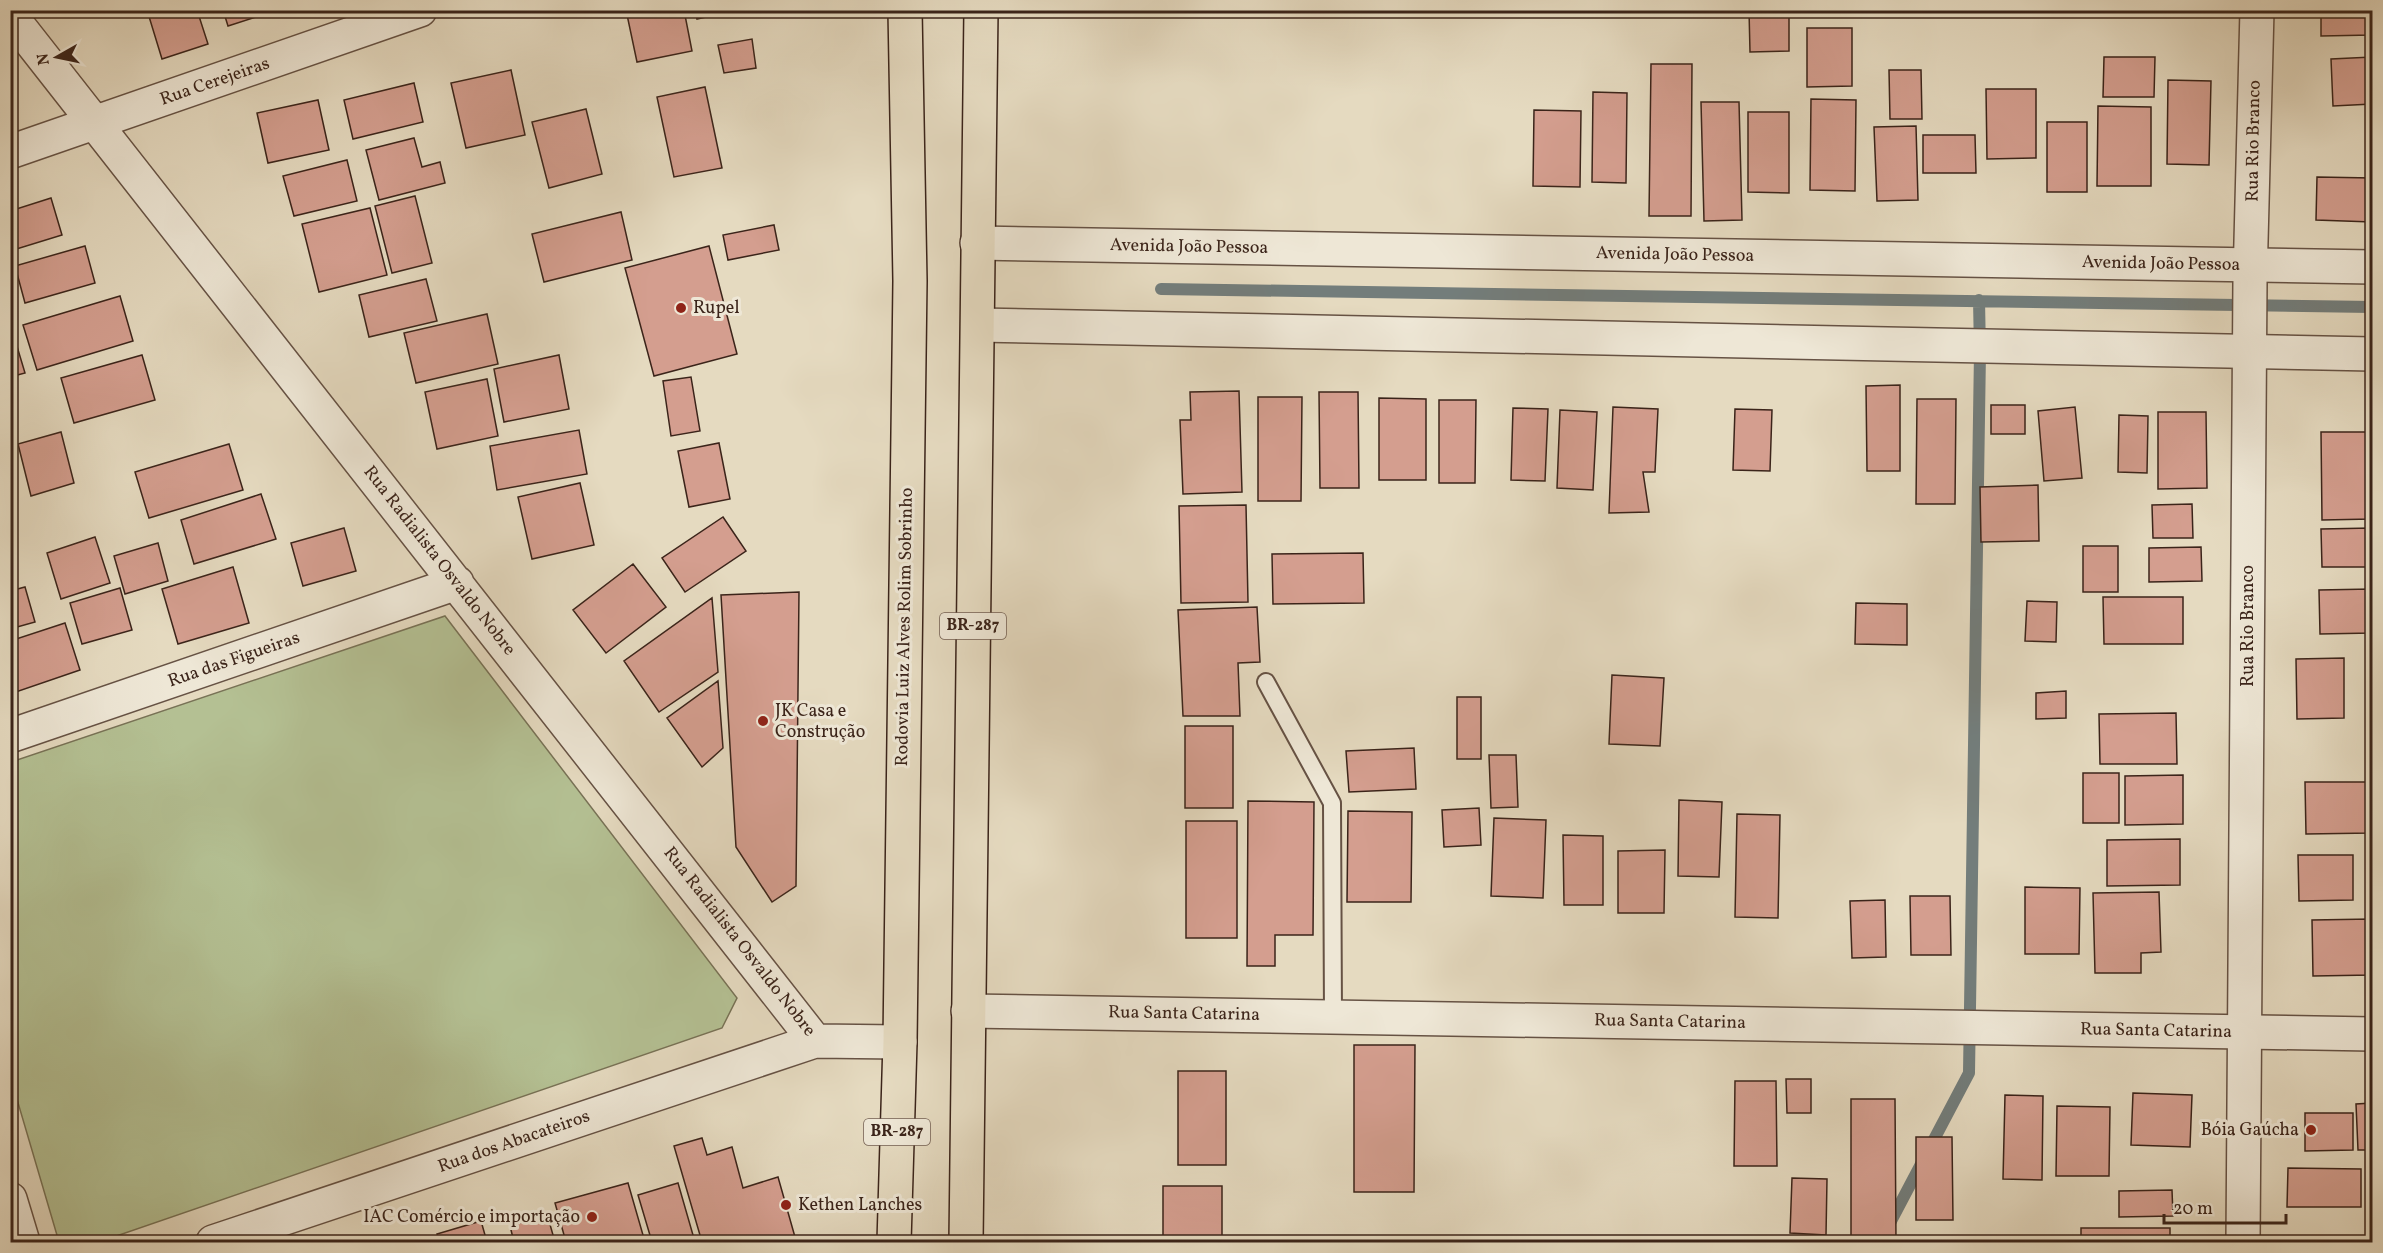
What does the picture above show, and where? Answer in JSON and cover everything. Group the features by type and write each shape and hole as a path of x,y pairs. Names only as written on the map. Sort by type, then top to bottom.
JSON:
{"highway":[{"name":"Rodovia Luiz Alves Rolim Sobrinho","path":"891,1236 900,1042 910,281 905,10"},
{"name":"BR-287","path":"966,1242 981,10"}],"street":[{"name":"Rua Cerejeiras","path":"10,152 420,10"},
{"name":"Rua Rio Branco","path":"2243,1242 2250,273 2257,10"},
{"name":"Rua Radialista Osvaldo Nobre","path":"10,15 815,1041 900,1042"},
{"name":"Avenida João Pessoa","path":"977,243 2250,273 2373,267"},
{"path":"978,326 2250,343 2373,354"},
{"name":"Rua das Figueiras","path":"10,736 457,583"},
{"name":"Rua Santa Catarina","path":"968,1011 2373,1034"},
{"name":"Rua dos Abacateiros","path":"213,1242 815,1041"},
{"path":"10,1199 23,1242"}],"lane":[{"path":"1266,682 1332,803 1333,1017"}],"green space":[{"path":"445,616 737,998 722,1028 99,1242 59,1242 11,1079 11,762"}],"building":[{"path":"147,10 197,10 208,44 162,59"},
{"path":"223,10 278,10 228,26"},
{"path":"626,10 684,10 692,51 637,62"},
{"path":"695,10 736,10 697,19"},
{"path":"1749,10 1789,10 1789,51 1750,52"},
{"path":"2321,10 2372,10 2372,35 2321,36"},
{"path":"1807,28 1852,28 1852,86 1807,87"},
{"path":"752,39 756,68 724,73 718,45"},
{"path":"2104,57 2155,57 2154,97 2103,97"},
{"path":"2372,57 2372,104 2333,106 2331,59"},
{"path":"1651,64 1692,64 1691,216 1649,216"},
{"path":"511,70 525,135 466,148 451,83"},
{"path":"1889,70 1921,70 1922,119 1890,119"},
{"path":"2168,80 2211,81 2209,165 2167,164"},
{"path":"414,83 423,122 353,139 344,100"},
{"path":"705,87 722,168 674,177 657,97"},
{"path":"1986,89 2036,89 2036,158 1987,159"},
{"path":"1593,92 1627,93 1626,183 1592,182"},
{"path":"1811,99 1856,100 1855,191 1810,190"},
{"path":"318,100 329,150 268,163 257,113"},
{"path":"1701,102 1739,102 1742,220 1704,221"},
{"path":"2098,106 2151,107 2151,186 2097,186"},
{"path":"586,109 602,174 549,188 532,122"},
{"path":"1534,110 1581,111 1580,187 1533,186"},
{"path":"1748,112 1789,112 1789,193 1748,192"},
{"path":"2047,122 2087,122 2087,192 2047,192"},
{"path":"1916,126 1918,200 1877,201 1874,127"},
{"path":"1923,135 1975,135 1976,173 1923,173"},
{"path":"414,138 422,167 440,162 445,183 379,200 366,150"},
{"path":"347,160 357,201 294,216 283,176"},
{"path":"2317,177 2372,178 2372,222 2316,220"},
{"path":"415,196 432,263 392,273 375,206"},
{"path":"51,198 62,235 10,251 10,211"},
{"path":"370,208 387,275 319,292 302,224"},
{"path":"621,212 632,260 544,282 532,234"},
{"path":"774,225 779,250 728,260 723,235"},
{"path":"85,246 95,283 25,303 15,266"},
{"name":"Rupel","path":"709,246 737,354 654,376 625,268"},
{"path":"426,279 437,321 369,337 359,295"},
{"path":"120,296 133,341 37,370 23,325"},
{"path":"487,314 498,364 416,383 404,333"},
{"path":"10,323 25,373 10,377"},
{"path":"142,355 155,400 74,423 61,378"},
{"path":"559,355 569,409 504,422 494,369"},
{"path":"691,377 700,431 671,436 663,381"},
{"path":"487,379 498,436 437,449 425,392"},
{"path":"1900,385 1900,471 1867,471 1866,386"},
{"path":"1239,391 1242,492 1183,494 1180,420 1191,420 1190,392"},
{"path":"1319,392 1358,392 1359,488 1320,488"},
{"path":"1258,397 1302,397 1301,501 1258,501"},
{"path":"1379,398 1426,399 1426,480 1379,480"},
{"path":"1917,399 1956,399 1955,504 1916,504"},
{"path":"1439,400 1476,400 1475,483 1439,483"},
{"path":"1991,405 2025,405 2025,434 1991,434"},
{"path":"1613,407 1658,409 1655,472 1643,472 1649,512 1609,513"},
{"path":"2075,407 2082,478 2044,481 2038,411"},
{"path":"1513,408 1548,409 1545,481 1511,480"},
{"path":"1735,409 1772,410 1770,471 1733,470"},
{"path":"1560,410 1597,412 1593,490 1557,488"},
{"path":"2158,412 2206,412 2207,488 2158,489"},
{"path":"2119,415 2148,416 2147,473 2118,472"},
{"path":"579,430 587,474 497,490 490,446"},
{"path":"61,432 74,483 31,496 18,444"},
{"path":"2321,432 2372,432 2372,519 2322,520"},
{"path":"719,443 730,499 689,507 678,451"},
{"path":"229,444 243,490 149,518 135,472"},
{"path":"580,483 594,545 532,559 518,497"},
{"path":"2038,485 2039,541 1981,542 1980,487"},
{"path":"261,494 276,539 194,564 181,520"},
{"path":"2192,504 2193,538 2153,538 2152,505"},
{"path":"1246,505 1248,602 1181,603 1179,506"},
{"path":"723,517 746,551 685,592 662,558"},
{"path":"344,528 356,571 303,586 291,543"},
{"path":"2372,528 2372,567 2322,567 2321,529"},
{"path":"95,537 110,583 61,599 47,553"},
{"path":"158,543 168,581 125,594 114,556"},
{"path":"2083,546 2118,546 2118,592 2083,592"},
{"path":"2201,547 2202,581 2149,582 2149,548"},
{"path":"1363,553 1364,603 1273,604 1272,554"},
{"path":"633,564 666,607 606,653 573,610"},
{"path":"233,567 249,623 178,644 162,589"},
{"path":"25,587 35,622 10,629 10,591"},
{"path":"120,588 132,630 82,644 70,603"},
{"path":"2372,589 2372,633 2320,634 2319,590"},
{"name":"JK Casa e Construção","path":"799,592 796,886 772,902 736,847 721,595"},
{"path":"2103,597 2183,597 2183,644 2104,644"},
{"path":"712,598 718,672 659,712 624,661"},
{"path":"2027,601 2057,602 2056,642 2025,641"},
{"path":"1856,603 1907,604 1907,645 1855,644"},
{"path":"1257,607 1260,662 1238,663 1240,716 1183,716 1178,610"},
{"path":"65,623 80,670 10,694 10,641"},
{"path":"2344,658 2344,718 2297,719 2296,659"},
{"path":"1612,675 1664,678 1660,746 1609,744"},
{"path":"718,681 723,748 702,767 667,718"},
{"path":"2066,691 2066,718 2036,719 2036,693"},
{"path":"1457,697 1481,697 1481,759 1457,759"},
{"path":"2176,713 2177,764 2100,764 2099,714"},
{"path":"1185,726 1233,726 1233,808 1185,808"},
{"path":"1414,748 1416,789 1349,792 1346,751"},
{"path":"1489,755 1516,755 1518,807 1491,808"},
{"path":"2083,773 2119,773 2119,823 2083,823"},
{"path":"2183,775 2183,824 2125,825 2125,776"},
{"path":"2305,782 2372,782 2372,833 2306,834"},
{"path":"1679,800 1722,802 1719,877 1678,876"},
{"path":"1248,801 1314,802 1313,935 1275,935 1275,966 1247,966"},
{"path":"1479,808 1481,845 1444,847 1442,810"},
{"path":"1348,811 1412,812 1411,902 1347,902"},
{"path":"1737,814 1780,815 1778,918 1735,917"},
{"path":"1494,818 1546,820 1543,898 1491,896"},
{"path":"1186,821 1237,821 1237,938 1186,938"},
{"path":"1563,835 1603,836 1603,905 1564,905"},
{"path":"2180,839 2180,885 2107,886 2107,840"},
{"path":"1665,850 1664,913 1618,913 1618,851"},
{"path":"2298,855 2353,855 2353,900 2299,901"},
{"path":"2025,887 2080,888 2079,954 2025,954"},
{"path":"2159,892 2161,952 2141,953 2141,973 2095,973 2093,893"},
{"path":"1910,896 1950,896 1951,955 1911,955"},
{"path":"1885,900 1886,957 1852,958 1850,901"},
{"path":"2372,919 2372,975 2313,976 2312,920"},
{"path":"1354,1045 1415,1045 1414,1192 1354,1192"},
{"path":"1178,1071 1226,1071 1226,1165 1178,1165"},
{"path":"1786,1079 1811,1079 1811,1113 1787,1113"},
{"path":"1735,1081 1776,1081 1777,1166 1734,1166"},
{"path":"2133,1093 2192,1095 2190,1147 2131,1145"},
{"path":"2005,1095 2043,1096 2042,1180 2003,1179"},
{"path":"1851,1099 1895,1099 1896,1242 1851,1242"},
{"path":"2372,1103 2372,1150 2358,1150 2356,1104"},
{"path":"2057,1106 2110,1107 2109,1176 2056,1176"},
{"path":"2305,1113 2353,1113 2353,1150 2305,1151"},
{"path":"1916,1137 1952,1137 1953,1220 1916,1220"},
{"path":"702,1138 707,1155 732,1147 743,1188 778,1177 795,1237 777,1242 702,1242 674,1146"},
{"path":"2288,1168 2361,1169 2361,1207 2287,1207"},
{"path":"1792,1178 1827,1179 1826,1235 1790,1233"},
{"path":"628,1183 645,1242 566,1242 555,1203"},
{"path":"678,1183 695,1242 652,1242 638,1195"},
{"path":"1163,1186 1222,1186 1222,1242 1163,1242"},
{"path":"2172,1190 2173,1216 2119,1217 2119,1191"},
{"path":"547,1214 555,1242 514,1242 510,1226"},
{"path":"481,1221 487,1242 440,1242 437,1234"},
{"path":"2081,1228 2170,1228 2170,1242 2081,1242"},
{"path":"2354,1237 2354,1242 2296,1242 2295,1238"}],"waterway":[{"path":"1161,289 2372,307"},
{"path":"1880,1242 1969,1073 1979,300"}],"place":[{"name":"Rupel","path":"681,308"},
{"name":"JK Casa e Construção","path":"763,721"},
{"name":"Bóia Gaúcha","path":"2311,1130"},
{"name":"Kethen Lanches","path":"786,1205"},
{"name":"IAC Comércio e importação","path":"592,1217"}]}
